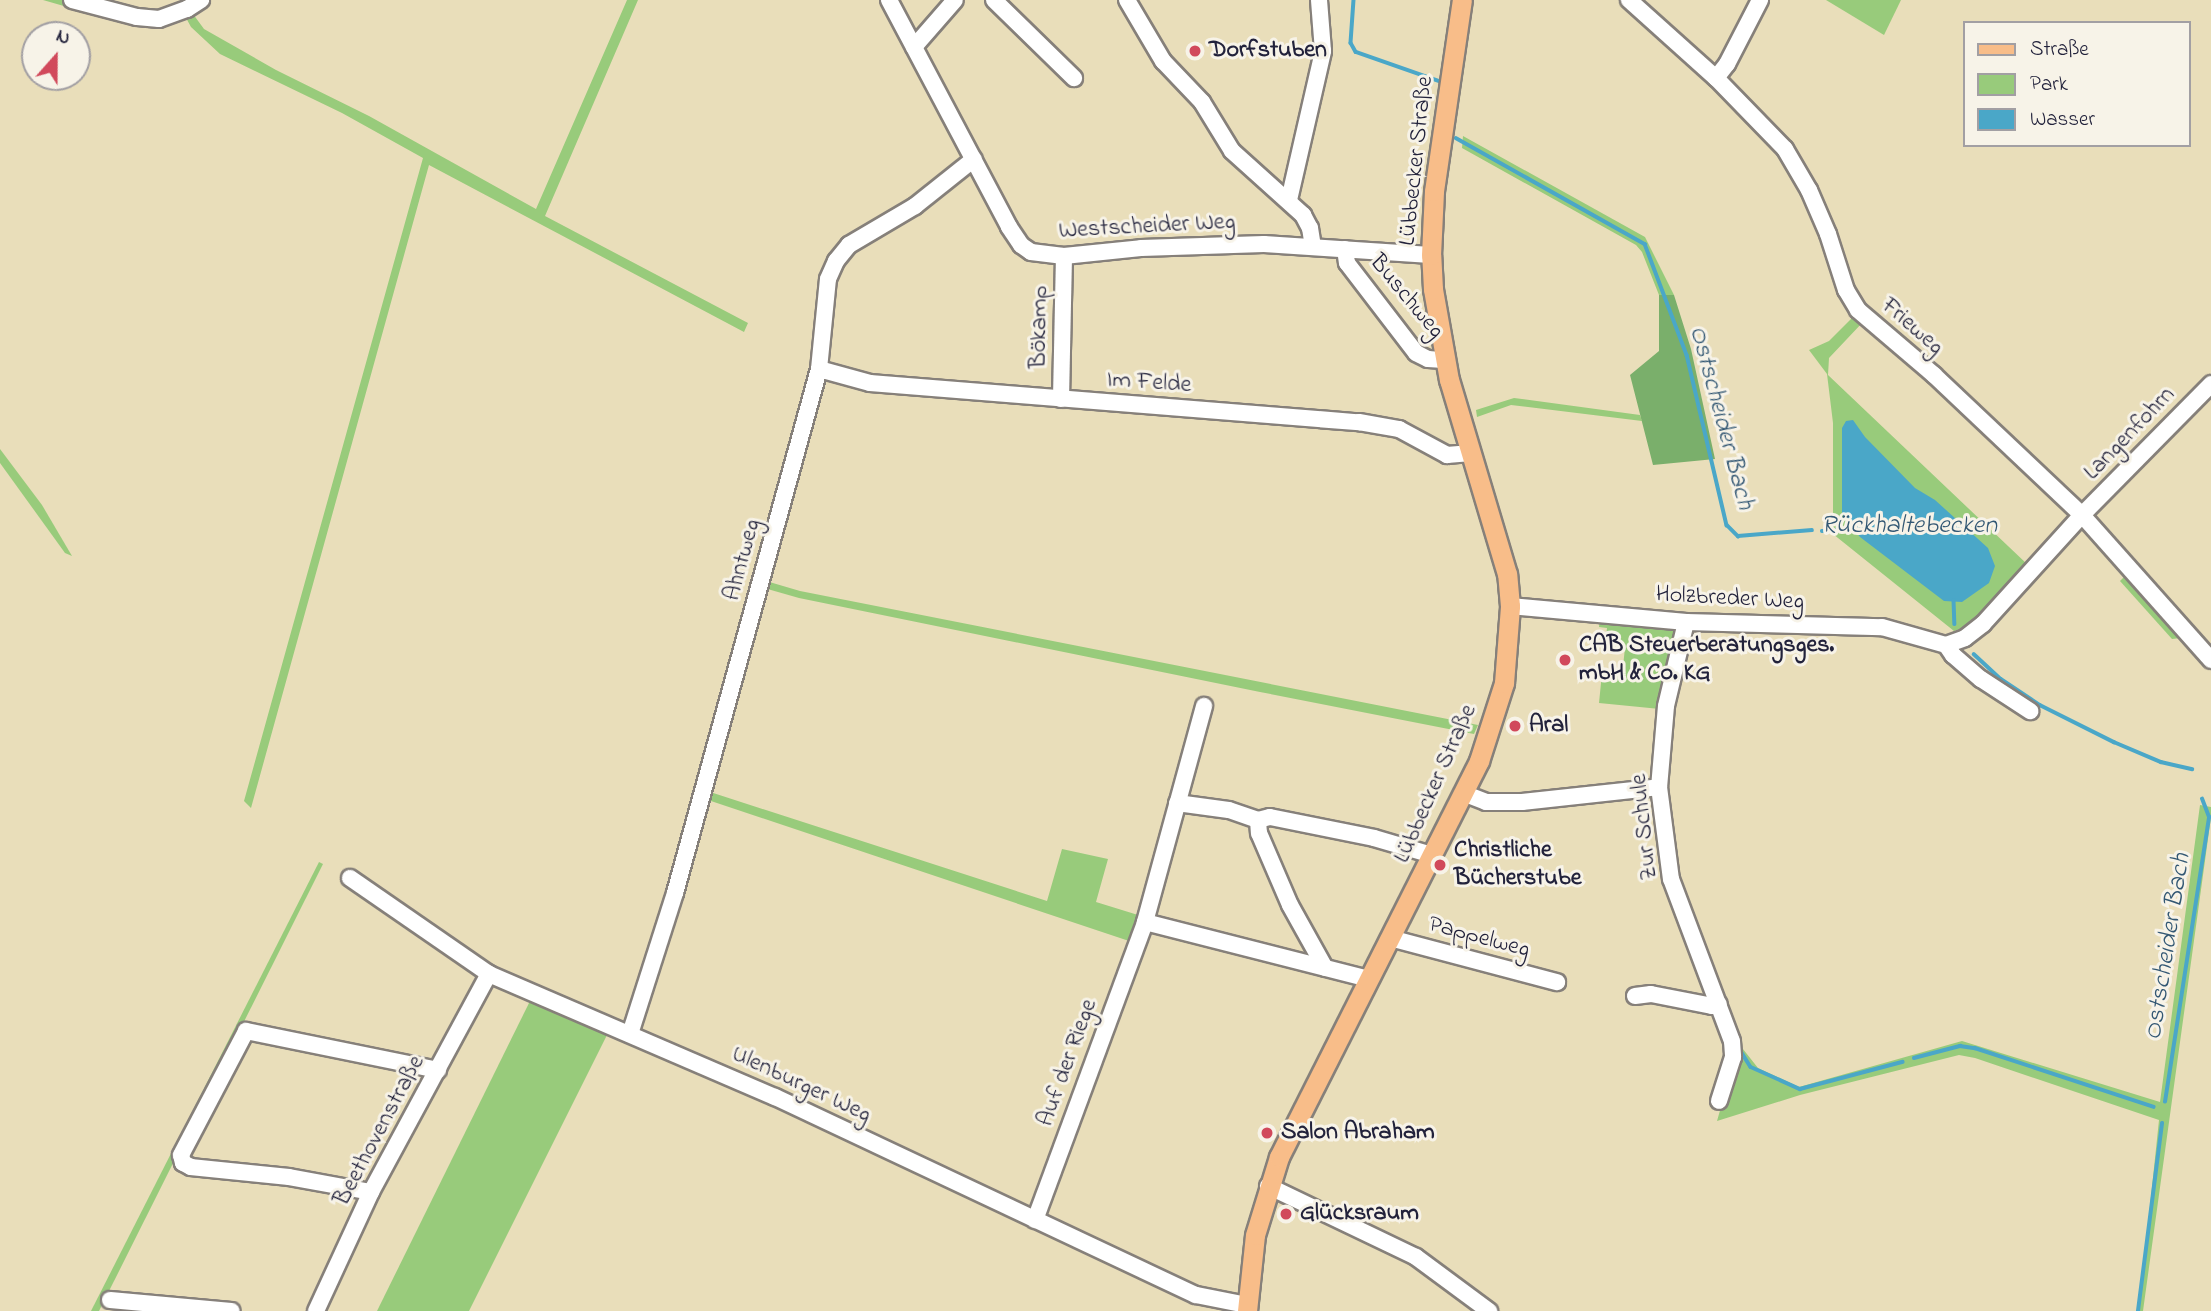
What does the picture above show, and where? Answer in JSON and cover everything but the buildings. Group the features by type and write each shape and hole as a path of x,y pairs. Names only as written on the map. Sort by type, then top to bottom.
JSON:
{"main road":[{"name":"Lübbecker Straße","path":"1247,1308 1255,1235 1268,1186 1296,1119 1464,793 1497,713 1506,664 1510,606 1499,543 1444,360 1436,322 1431,255 1436,179 1462,0"}],"street":[{"path":"72,0 126,14 159,19 187,9 201,0"},
{"name":"Westscheider Weg","path":"889,0 1021,246 1031,252 1064,256 1142,248 1313,246 1431,255"},
{"path":"914,47 955,0"},
{"path":"994,0 1074,78"},
{"path":"1127,0 1163,61 1202,102 1232,151 1248,168 1289,200 1310,228 1313,246"},
{"path":"1289,200 1323,51 1319,0"},
{"name":"Frieweg","path":"1629,0 1716,78 1786,149 1809,190 1828,234 1846,290 1858,310 1934,375 2082,515 2211,660"},
{"path":"1716,78 1760,0"},
{"name":"Ahntweg","path":"630,1034 675,893 819,369 824,301 836,261 849,245 915,206 974,159"},
{"name":"Buschweg","path":"1345,249 1347,263 1416,353 1428,359 1444,360"},
{"name":"Bökamp","path":"1061,399 1064,256"},
{"name":"Im Felde","path":"819,369 870,383 1359,422 1399,429 1447,455 1471,453"},
{"name":"Langenfohrn","path":"2082,515 2211,384"},
{"path":"1946,645 1965,638 1983,624 2082,515"},
{"name":"Holzbreder Weg","path":"1510,606 1686,622 1882,627 1946,645 1953,655 1982,679 2030,711"},
{"name":"Zur Schule","path":"1686,622 1666,706 1659,787 1671,879 1730,1029 1733,1057 1719,1101"},
{"name":"Auf der Riege","path":"1035,1220 1144,922 1204,706"},
{"path":"1464,793 1486,802 1522,802 1659,787"},
{"path":"1177,803 1229,810 1258,820 1270,817 1409,846 1432,855"},
{"path":"1258,820 1259,833 1290,905 1325,968"},
{"name":"Ulenburger Weg","path":"350,878 489,974 775,1097 1196,1295 1247,1308"},
{"path":"1144,922 1368,979"},
{"name":"Pappelweg","path":"1390,938 1557,982"},
{"name":"Beethovenstraße","path":"316,1311 371,1192 489,974"},
{"path":"1636,996 1651,994 1712,1006 1719,1004"},
{"path":"371,1192 289,1177 191,1167 183,1163 181,1155 246,1031 438,1070"},
{"path":"1268,1186 1416,1257 1478,1308"},
{"path":"110,1300 232,1311"}],"green space":[{"path":"43,0 96,0 136,9 193,14 204,29 276,70 369,116 536,209 627,0 638,0 545,216 748,323 744,332 429,165 251,808 244,801 423,158 342,113 220,54 191,27 185,16 165,26 133,26"},
{"path":"1826,0 1901,0 1884,35"},
{"path":"1463,136 1645,237 1674,295 1659,295 1642,252 1636,245 1462,148"},
{"path":"1659,295 1674,295 1691,349 1715,459 1653,465 1630,375 1659,351"},
{"path":"1851,309 1863,322 1829,358 1828,375 2028,565 1974,622 1964,628 1954,631 1833,534 1833,423 1827,374 1809,350 1829,341 1851,319"},
{"path":"1514,398 1640,415 1642,421 1511,405 1477,417 1476,410"},
{"path":"0,449 42,505 72,556 65,553 0,463"},
{"path":"2128,573 2181,638 2172,639 2120,581"},
{"path":"766,581 800,591 1478,725 1474,734 1260,692 799,598 764,588"},
{"path":"1600,618 1673,627 1678,634 1660,709 1599,703 1602,673 1622,675 1625,648 1605,646 1607,628 1599,627"},
{"path":"704,790 1047,901 1062,849 1108,859 1096,902 1151,919 1141,945 702,798"},
{"path":"2200,805 2211,807 2211,817 2143,1311 2139,1311 2159,1120 1959,1055 1800,1095 1717,1121 1739,1044 1758,1068 1799,1087 1962,1041 2160,1102"},
{"path":"319,862 323,864 99,1311 91,1311"},
{"path":"531,999 608,1033 469,1311 377,1311"}],"water":[{"name":"Rückhaltebecken","path":"1853,420 1865,437 1915,488 1935,500 1988,548 1995,566 1989,583 1962,602 1944,601 1860,537 1842,514 1842,428 1846,421"}],"waterway":[{"name":"Ostscheider Bach","path":"1354,0 1351,43 1356,52 1439,81"},
{"name":"Ostscheider Bach","path":"1456,138 1645,244 1687,355 1727,525 1738,536 1812,530"},
{"name":"Ostscheider Bach","path":"1822,531 1855,529"},
{"name":"Ostscheider Bach","path":"1954,600 1955,624"},
{"name":"Ostscheider Bach","path":"1974,654 2001,679 2040,705 2161,762 2192,769"},
{"name":"Ostscheider Bach","path":"2165,1102 2209,817 2202,799"},
{"path":"1914,1058 1960,1046 1975,1048 2154,1107"},
{"path":"1739,1048 1751,1067 1800,1089 1902,1062"},
{"name":"Ostscheider Bach","path":"2138,1311 2162,1124"}],"place":[{"name":"Dorfstuben","path":"1195,51"},
{"name":"CAB Steuerberatungsges. mbH & Co. KG","path":"1565,660"},
{"name":"Aral","path":"1515,726"},
{"name":"Christliche Bücherstube","path":"1440,865"},
{"name":"Salon Abraham","path":"1267,1133"},
{"name":"Glücksraum","path":"1286,1214"}]}
